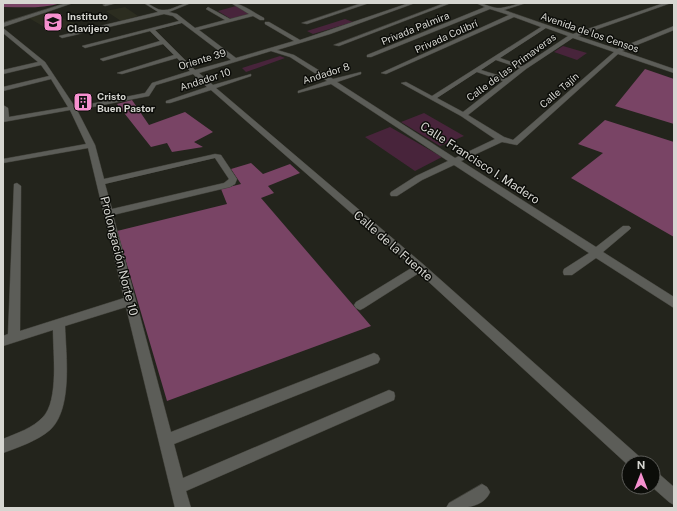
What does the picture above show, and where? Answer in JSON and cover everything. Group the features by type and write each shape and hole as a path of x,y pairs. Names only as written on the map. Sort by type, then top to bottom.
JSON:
{"street":[{"path":"3,25 71,3"},
{"path":"105,5 115,3"},
{"path":"146,3 156,10 175,15 197,29 234,59"},
{"path":"62,36 164,12 189,3"},
{"path":"305,23 367,3"},
{"name":"Oriente 39","path":"72,109 147,95 154,84 234,59 328,33 413,3"},
{"path":"337,45 449,3"},
{"name":"Avenida de los Censos","path":"478,3 674,70"},
{"path":"500,10 524,3"},
{"name":"Calle de las Primaveras","path":"463,115 524,68 572,36 669,3"},
{"path":"232,5 262,19"},
{"name":"Privada Palmira","path":"368,56 490,7"},
{"path":"208,8 230,21"},
{"path":"215,11 222,9"},
{"path":"197,29 254,14"},
{"name":"Privada Colibrí","path":"384,74 514,15"},
{"path":"85,46 184,21"},
{"path":"268,23 298,41"},
{"path":"433,98 546,26"},
{"name":"Calle Tajín","path":"501,139 512,144 618,51 674,28"},
{"name":"Calle de la Fuente","path":"151,29 194,72 420,268 627,455"},
{"name":"Prolongación Norte 10","path":"3,30 43,63 72,109 91,145 183,508"},
{"path":"103,59 164,42"},
{"name":"Calle Francisco I. Madero","path":"269,49 292,56 674,303"},
{"path":"120,73 177,56"},
{"path":"495,58 524,68"},
{"path":"3,72 43,63"},
{"path":"476,70 508,81"},
{"name":"Andador 8","path":"300,92 359,73"},
{"name":"Andador 10","path":"168,102 249,75"},
{"path":"3,89 53,77"},
{"path":"404,83 463,115 501,139"},
{"path":"3,107 5,108 4,119 72,109"},
{"path":"394,194 419,178 501,139"},
{"path":"3,161 91,145"},
{"path":"101,182 215,156 218,157 233,179 232,182 227,185 108,213"},
{"path":"17,186 8,339 130,301"},
{"path":"568,272 597,252 626,228"},
{"path":"360,305 420,268"},
{"path":"3,446 32,434 41,428 56,410 58,398 59,324"},
{"path":"165,441 374,359"},
{"path":"178,487 389,396"},
{"path":"661,485 674,497"},
{"path":"454,508 482,492"}],"shaded area":[{"path":"4,3 61,3 40,7 3,7"},
{"path":"236,6 250,14 231,19 218,11"},
{"path":"125,7 138,16 121,21 106,11"},
{"name":"Instituto Clavijero","path":"47,12 78,25 51,31 29,18"},
{"path":"345,19 353,22 313,34 307,31"},
{"path":"563,46 587,53 577,60 554,52"},
{"path":"280,56 285,58 246,72 242,68"},
{"path":"645,69 674,79 674,124 615,106"},
{"path":"132,100 149,125 185,112 213,132 194,142 203,147 172,152 167,143 151,147 117,104"},
{"path":"424,113 464,136 440,146 401,122"},
{"path":"605,120 674,142 674,237 571,178 603,153 578,144"},
{"path":"390,127 442,157 415,171 365,137"},
{"path":"251,163 263,174 290,164 300,173 268,186 274,193 261,198 371,326 167,401 117,231 227,204 221,189 241,184 231,169"}],"place":[{"name":"Instituto Clavijero","path":"53,22"},
{"name":"Cristo Buen Pastor","path":"83,102"}]}
